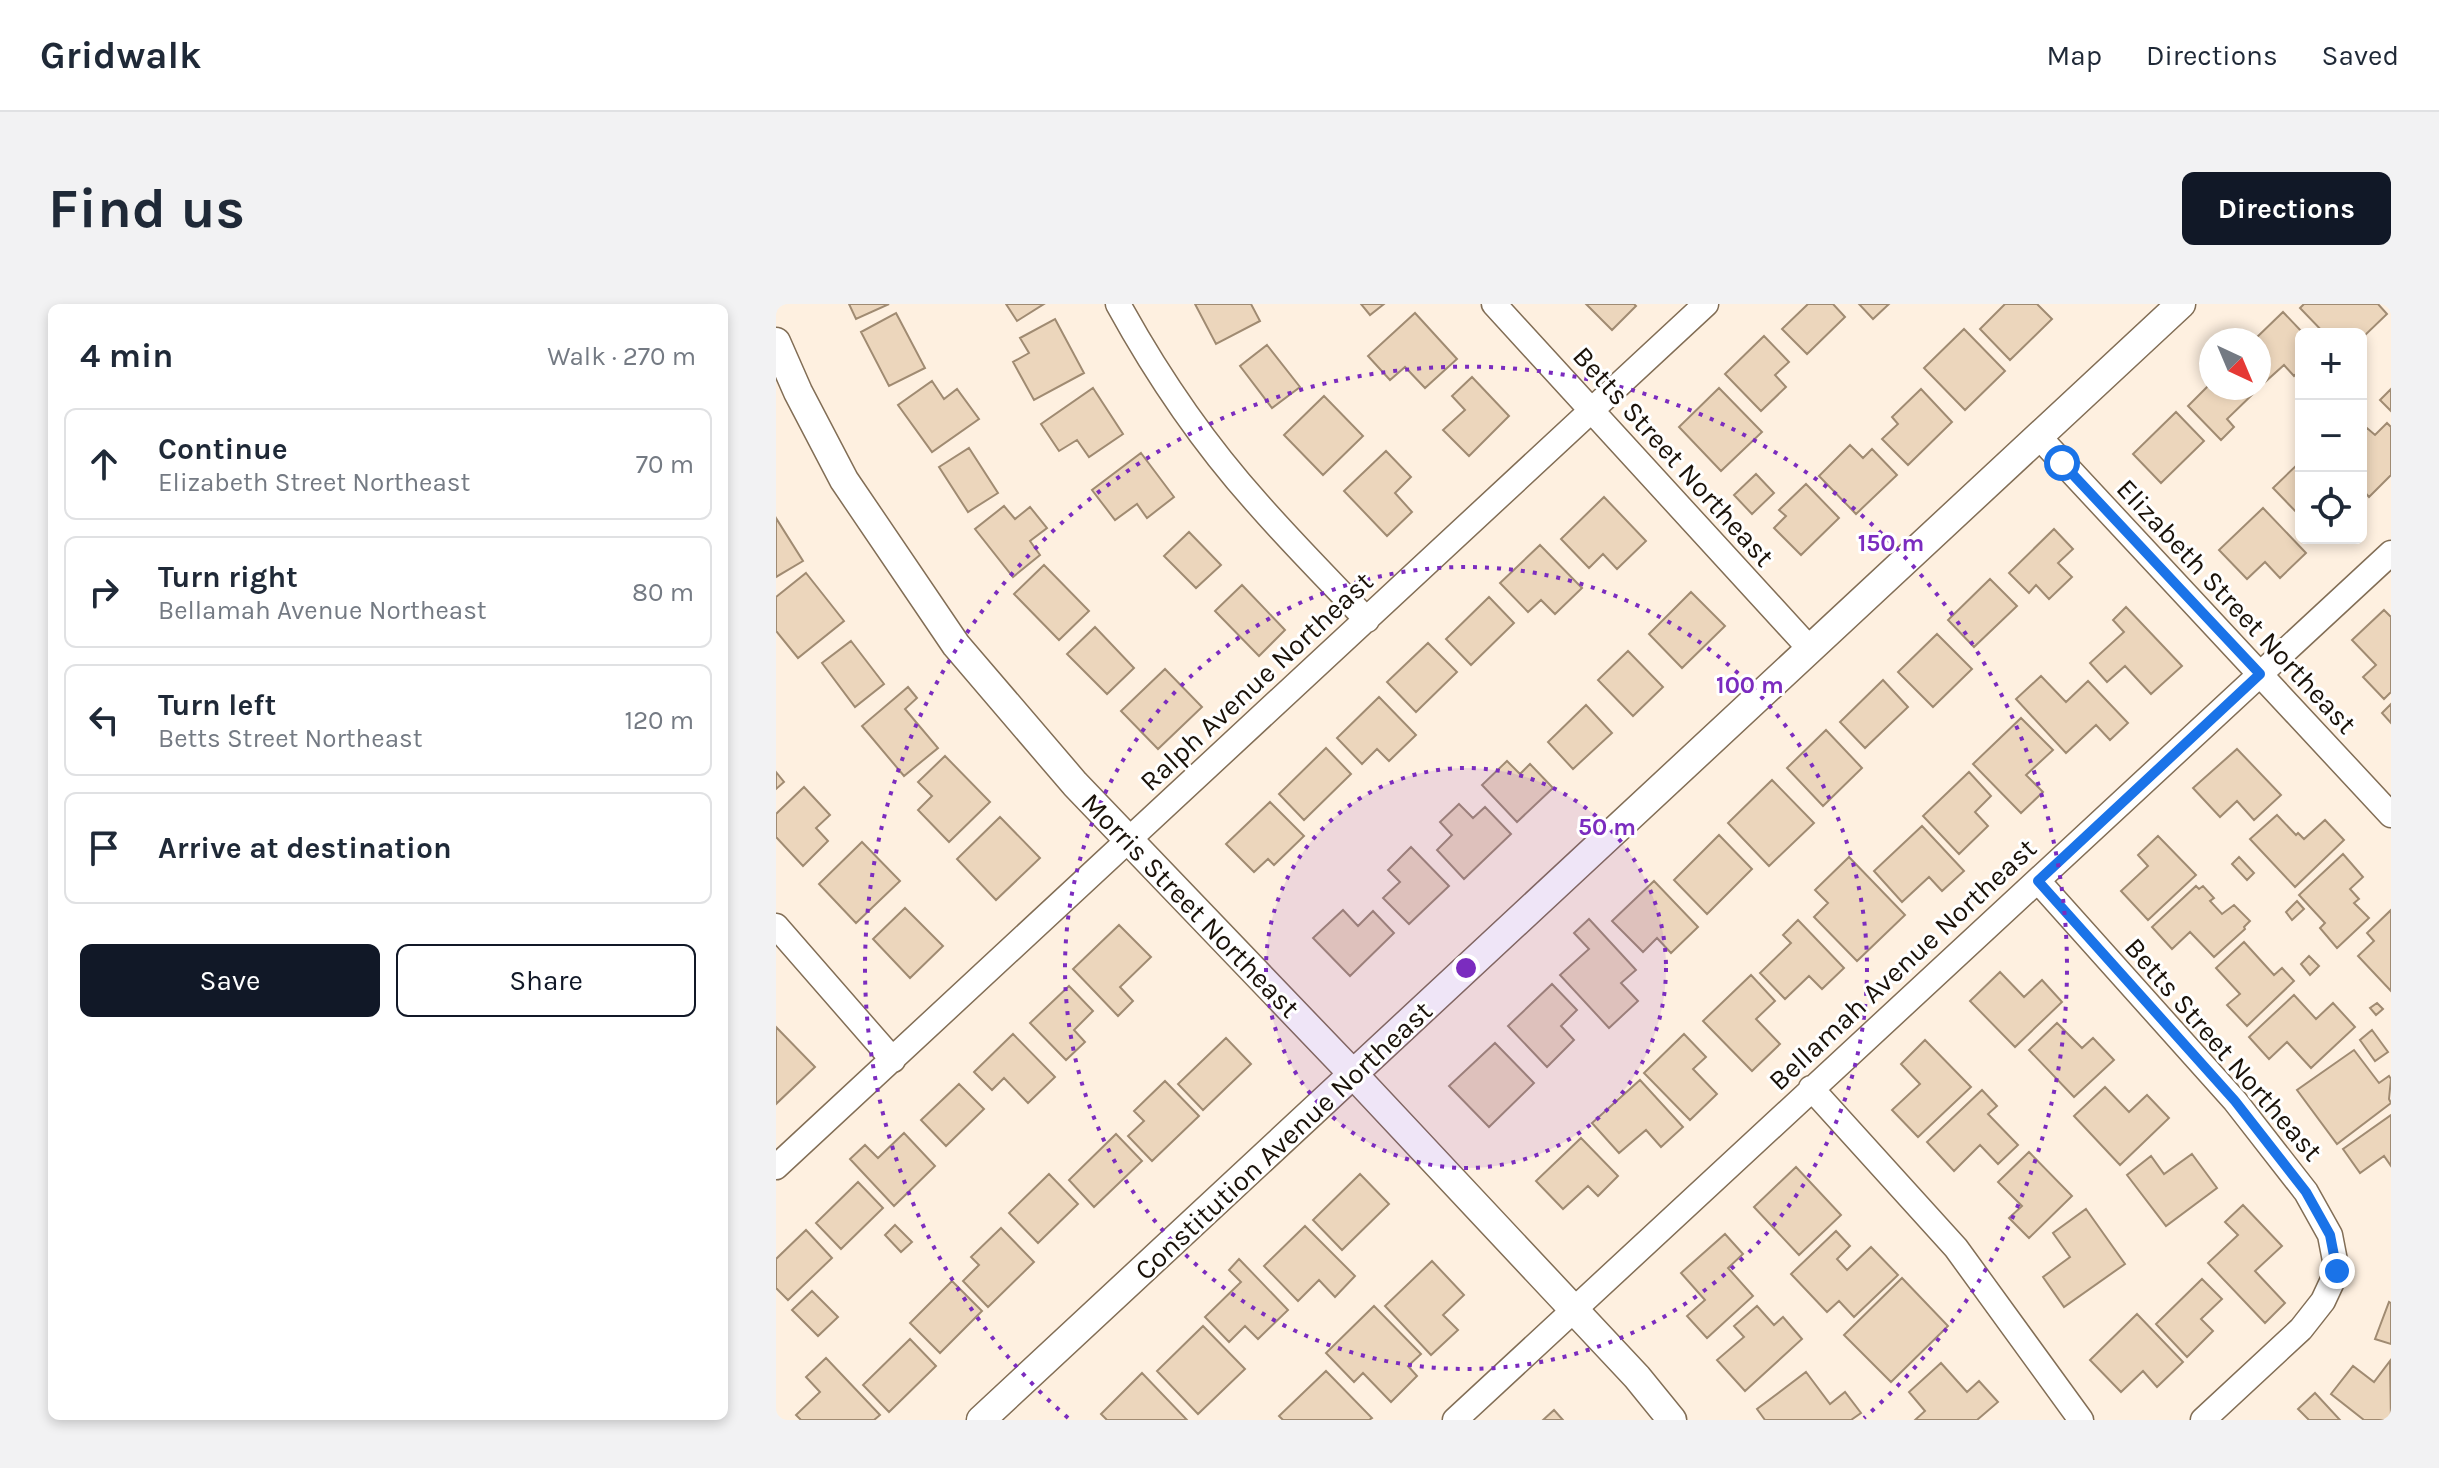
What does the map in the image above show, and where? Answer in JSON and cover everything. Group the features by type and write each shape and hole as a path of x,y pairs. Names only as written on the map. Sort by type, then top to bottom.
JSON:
{"street":[{"path":"1118,304 1210,444 1256,502 1367,620"},
{"name":"Betts Street Northeast","path":"1494,304 1810,649"},
{"name":"Ralph Avenue Northeast","path":"776,1167 1706,304"},
{"name":"Constitution Avenue Northeast","path":"981,1420 2181,304"},
{"name":"Morris Street Northeast","path":"776,342 844,480 956,645 1075,784 1354,1075 1637,1377 1672,1420"},
{"name":"Elizabeth Street Northeast","path":"2039,437 2391,815"},
{"name":"Bellamah Avenue Northeast","path":"1455,1420 2391,553"},
{"name":"Betts Street Northeast","path":"2038,881 2235,1101 2306,1192 2330,1235 2337,1271 2323,1301 2301,1329 2203,1420"},
{"path":"776,926 893,1060"},
{"path":"1811,1088 1956,1248 2081,1420"}],"building":[{"path":"849,304 889,304 856,319"},
{"path":"1006,304 1044,304 1017,321"},
{"path":"1195,304 1251,304 1260,321 1216,344"},
{"path":"1361,304 1384,304 1370,315"},
{"path":"1586,304 1634,304 1636,306 1612,330"},
{"path":"1808,304 1833,304 1845,317 1807,354 1782,329"},
{"path":"1859,304 1889,304 1873,319"},
{"path":"2005,304 2037,304 2052,319 2010,360 1980,329"},
{"path":"2304,304 2378,304 2387,314 2367,333 2367,328 2319,328 2300,308"},
{"path":"2283,312 2298,328 2295,328 2294,376 2284,365 2271,377 2271,328 2266,328"},
{"path":"896,313 925,368 889,386 861,332"},
{"path":"1415,313 1457,359 1425,388 1405,367 1390,380 1368,356"},
{"path":"1055,319 1084,373 1034,400 1013,362 1029,353 1020,338"},
{"path":"1964,329 2005,371 1965,410 1924,368"},
{"path":"1764,336 1789,362 1775,375 1786,387 1761,411 1725,374"},
{"path":"1267,345 1300,387 1272,408 1240,366"},
{"path":"1472,377 1509,416 1469,456 1443,430 1465,410 1452,396"},
{"path":"932,381 944,399 957,389 979,419 932,452 898,405"},
{"path":"1093,388 1123,434 1089,457 1077,440 1059,451 1041,424"},
{"path":"1719,388 1762,432 1721,471 1679,427"},
{"path":"1921,389 1952,422 1908,465 1882,439 1898,424 1892,417"},
{"path":"2391,389 2391,411 2380,400"},
{"path":"2199,395 2199,400 2247,400 2227,419 2234,427 2221,440 2188,406"},
{"path":"1324,396 1363,436 1323,475 1284,435"},
{"path":"2176,412 2204,441 2161,483 2133,454"},
{"path":"2387,423 2391,427 2391,475 2369,497 2367,428 2375,435"},
{"path":"1850,445 1863,458 1872,449 1897,475 1856,514 1819,476"},
{"path":"969,448 998,493 968,512 939,467"},
{"path":"1386,451 1411,477 1395,493 1412,512 1387,536 1344,491"},
{"path":"1141,453 1174,497 1147,518 1137,504 1115,520 1092,490"},
{"path":"2295,467 2295,511 2273,488"},
{"path":"1756,474 1774,493 1752,514 1734,495"},
{"path":"1806,484 1839,518 1801,555 1774,528 1786,516 1779,510"},
{"path":"1604,497 1646,541 1617,569 1603,554 1589,568 1561,539"},
{"path":"1004,506 1015,519 1030,507 1047,528 1030,541 1040,555 1013,577 975,529"},
{"path":"2263,508 2306,553 2280,578 2265,562 2247,579 2219,550"},
{"path":"776,518 803,561 776,577"},
{"path":"2054,529 2073,549 2058,563 2072,577 2049,599 2036,585 2029,593 2009,573"},
{"path":"1189,532 1221,565 1196,588 1164,556"},
{"path":"1540,545 1582,588 1555,614 1541,600 1528,612 1500,583"},
{"path":"1044,565 1089,611 1059,640 1014,594"},
{"path":"806,573 844,621 798,658 776,631 776,597"},
{"path":"1990,579 2017,606 1974,647 1948,620"},
{"path":"1242,585 1285,630 1259,656 1215,611"},
{"path":"1691,592 1725,626 1682,668 1649,634"},
{"path":"1489,597 1514,623 1471,665 1446,639"},
{"path":"2126,607 2182,666 2151,694 2125,666 2107,682 2090,663 2124,632 2113,620"},
{"path":"2384,610 2391,617 2391,692 2384,699 2363,677 2376,665 2352,640"},
{"path":"1095,627 1134,668 1107,694 1067,654"},
{"path":"1937,634 1972,669 1933,707 1898,672"},
{"path":"851,641 884,684 855,707 822,663"},
{"path":"1428,643 1457,672 1416,712 1387,682"},
{"path":"1628,651 1663,687 1633,716 1598,680"},
{"path":"1165,669 1202,707 1158,749 1121,711"},
{"path":"2041,676 2066,702 2088,681 2128,723 2110,740 2096,725 2066,753 2016,699"},
{"path":"1883,680 1908,707 1865,748 1840,722"},
{"path":"908,687 917,698 905,709 938,748 904,776 862,726"},
{"path":"1379,697 1416,735 1389,761 1377,749 1362,764 1337,738"},
{"path":"2391,704 2391,723 2382,713"},
{"path":"1586,705 1612,733 1573,769 1548,742"},
{"path":"2021,718 2053,750 2026,775 2043,792 2021,813 1973,764"},
{"path":"1826,730 1862,768 1823,806 1787,768"},
{"path":"1326,748 1351,774 1304,820 1279,794"},
{"path":"2237,749 2281,795 2254,820 2237,801 2220,817 2193,788"},
{"path":"945,756 990,802 949,842 918,810 932,796 918,782"},
{"path":"1507,761 1520,774 1530,764 1553,788 1517,822 1482,785"},
{"path":"776,772 784,782 776,789"},
{"path":"1969,772 1991,796 1975,812 1988,826 1959,854 1923,816"},
{"path":"1772,780 1814,823 1769,866 1728,823"},
{"path":"804,787 830,815 816,828 828,841 803,866 776,837 776,814"},
{"path":"1270,802 1304,836 1274,865 1268,859 1254,872 1226,844"},
{"path":"1459,804 1473,818 1485,807 1511,834 1464,879 1437,850 1452,835 1440,822"},
{"path":"2277,815 2304,839 2325,820 2344,840 2295,887 2250,839"},
{"path":"1000,817 1040,858 996,900 957,859"},
{"path":"1922,826 1964,871 1942,891 1929,877 1902,902 1874,871"},
{"path":"1719,835 1752,869 1707,914 1674,880"},
{"path":"2158,836 2196,875 2148,920 2121,891 2148,866 2138,855"},
{"path":"862,842 900,881 856,923 819,884"},
{"path":"1411,847 1449,886 1409,924 1383,898 1400,882 1388,870"},
{"path":"2343,854 2363,877 2350,889 2359,899 2354,903 2369,918 2337,948 2320,928 2325,923 2299,895"},
{"path":"1849,857 1905,915 1857,961 1814,917 1828,903 1815,890"},
{"path":"2239,857 2254,873 2247,880 2232,864"},
{"path":"1654,881 1698,927 1671,953 1657,938 1643,952 1612,921"},
{"path":"2196,886 2199,889 2203,886 2214,898 2210,901 2222,914 2234,905 2250,921 2214,957 2190,932 2172,949 2152,927"},
{"path":"2297,901 2304,909 2292,920 2286,912"},
{"path":"905,908 943,946 910,978 873,939"},
{"path":"1343,910 1358,926 1373,911 1394,933 1350,976 1313,938"},
{"path":"2391,910 2391,991 2358,956 2374,941 2367,933"},
{"path":"1589,919 1636,970 1621,983 1638,1001 1609,1028 1560,975 1589,949 1574,933"},
{"path":"1798,920 1844,968 1822,989 1809,976 1785,999 1760,973 1791,943 1783,935"},
{"path":"1119,925 1151,957 1120,987 1133,1001 1118,1016 1073,969"},
{"path":"2244,942 2274,975 2282,968 2294,981 2247,1026 2227,1005 2240,994 2216,968"},
{"path":"2309,956 2319,966 2310,975 2301,964"},
{"path":"2000,972 2024,997 2042,980 2062,1002 2015,1047 1970,1001"},
{"path":"1751,975 1775,1001 1756,1019 1780,1044 1752,1071 1703,1021"},
{"path":"1552,984 1577,1010 1561,1026 1574,1040 1547,1067 1508,1026"},
{"path":"1069,986 1093,1011 1074,1030 1085,1042 1066,1060 1030,1023"},
{"path":"2294,995 2316,1019 2333,1003 2355,1027 2311,1068 2287,1042 2269,1059 2249,1037"},
{"path":"2377,1003 2383,1009 2376,1015 2370,1008"},
{"path":"2057,1023 2082,1048 2093,1038 2114,1060 2074,1097 2029,1050"},
{"path":"776,1027 815,1067 776,1104"},
{"path":"2372,1030 2388,1052 2375,1061 2360,1040"},
{"path":"1013,1034 1055,1077 1028,1103 1004,1078 992,1090 974,1072"},
{"path":"1684,1034 1706,1057 1693,1069 1717,1094 1690,1120 1644,1073"},
{"path":"1226,1038 1251,1064 1203,1110 1178,1084"},
{"path":"1925,1040 1971,1087 1918,1137 1892,1110 1920,1084 1901,1064"},
{"path":"1495,1043 1534,1083 1489,1127 1449,1086"},
{"path":"2354,1050 2379,1083 2389,1076 2391,1103 2337,1144 2297,1090"},
{"path":"1640,1080 1683,1127 1661,1147 1646,1130 1619,1153 1592,1123"},
{"path":"1165,1081 1199,1116 1152,1161 1128,1136 1144,1121 1134,1111"},
{"path":"959,1084 984,1109 946,1146 921,1120"},
{"path":"2105,1087 2129,1112 2147,1095 2169,1118 2120,1165 2074,1116"},
{"path":"1982,1090 1997,1106 1988,1114 2018,1145 1998,1164 1980,1145 1954,1171 1927,1142"},
{"path":"2391,1115 2391,1166 2384,1156 2360,1173 2343,1149"},
{"path":"904,1133 935,1166 894,1206 850,1159 865,1145 878,1158"},
{"path":"1116,1134 1142,1161 1094,1207 1069,1180"},
{"path":"1581,1138 1618,1176 1598,1196 1588,1186 1563,1209 1536,1181"},
{"path":"2029,1152 2072,1196 2029,1238 2009,1218 2022,1206 1998,1182"},
{"path":"2192,1154 2217,1188 2166,1226 2127,1175 2151,1156 2164,1174"},
{"path":"1796,1167 1841,1215 1799,1255 1754,1207"},
{"path":"1049,1174 1078,1204 1038,1243 1009,1213"},
{"path":"1360,1174 1389,1204 1342,1250 1313,1220"},
{"path":"858,1182 883,1208 841,1249 816,1223"},
{"path":"2243,1205 2282,1246 2255,1271 2285,1303 2265,1323 2208,1263 2238,1235 2225,1222"},
{"path":"2086,1209 2125,1264 2064,1307 2043,1277 2070,1257 2053,1233"},
{"path":"895,1225 912,1242 901,1252 885,1235"},
{"path":"1305,1226 1355,1276 1335,1297 1319,1280 1298,1301 1264,1266"},
{"path":"1001,1228 1034,1262 988,1307 963,1281 979,1265 971,1257"},
{"path":"806,1230 832,1258 788,1300 776,1288 776,1259"},
{"path":"1836,1231 1850,1246 1837,1259 1847,1270 1871,1247 1898,1275 1854,1317 1839,1301 1827,1312 1791,1274"},
{"path":"1725,1234 1743,1254 1728,1268 1753,1296 1707,1338 1687,1316 1705,1300 1681,1273"},
{"path":"1239,1259 1288,1310 1258,1339 1245,1326 1229,1342 1205,1317 1241,1282 1229,1270"},
{"path":"1432,1261 1464,1295 1443,1315 1458,1330 1431,1355 1385,1306"},
{"path":"1902,1278 1948,1326 1891,1382 1844,1335"},
{"path":"2202,1279 2222,1299 2201,1319 2213,1331 2187,1357 2156,1324"},
{"path":"952,1281 982,1311 940,1353 910,1323"},
{"path":"812,1291 838,1317 818,1336 792,1310"},
{"path":"2391,1303 2391,1344 2375,1339"},
{"path":"1374,1306 1421,1354 1408,1366 1417,1376 1391,1402 1363,1373 1354,1382 1326,1353"},
{"path":"1757,1306 1774,1325 1783,1317 1802,1339 1745,1391 1717,1360 1744,1337 1734,1326"},
{"path":"2137,1314 2183,1362 2157,1387 2143,1371 2121,1392 2090,1360"},
{"path":"1203,1326 1245,1369 1198,1414 1157,1371"},
{"path":"910,1339 936,1366 889,1412 863,1385"},
{"path":"826,1358 880,1415 874,1420 801,1420 796,1415 820,1392 806,1377"},
{"path":"2390,1361 2391,1420 2364,1420 2331,1394 2353,1366 2374,1382"},
{"path":"1941,1363 1967,1392 1979,1381 1998,1402 1977,1420 1915,1420 1925,1411 1909,1392"},
{"path":"1326,1371 1372,1418 1283,1420 1279,1416"},
{"path":"1806,1372 1830,1404 1845,1392 1861,1413 1851,1420 1765,1420 1757,1409"},
{"path":"1142,1373 1187,1420 1107,1420 1101,1414"},
{"path":"2315,1393 2340,1420 2309,1420 2298,1409"},
{"path":"1554,1410 1563,1420 1543,1420"}],"route":[{"path":"2062,463 2260,674 2038,881 2235,1101 2306,1192 2330,1235 2337,1271"}]}
